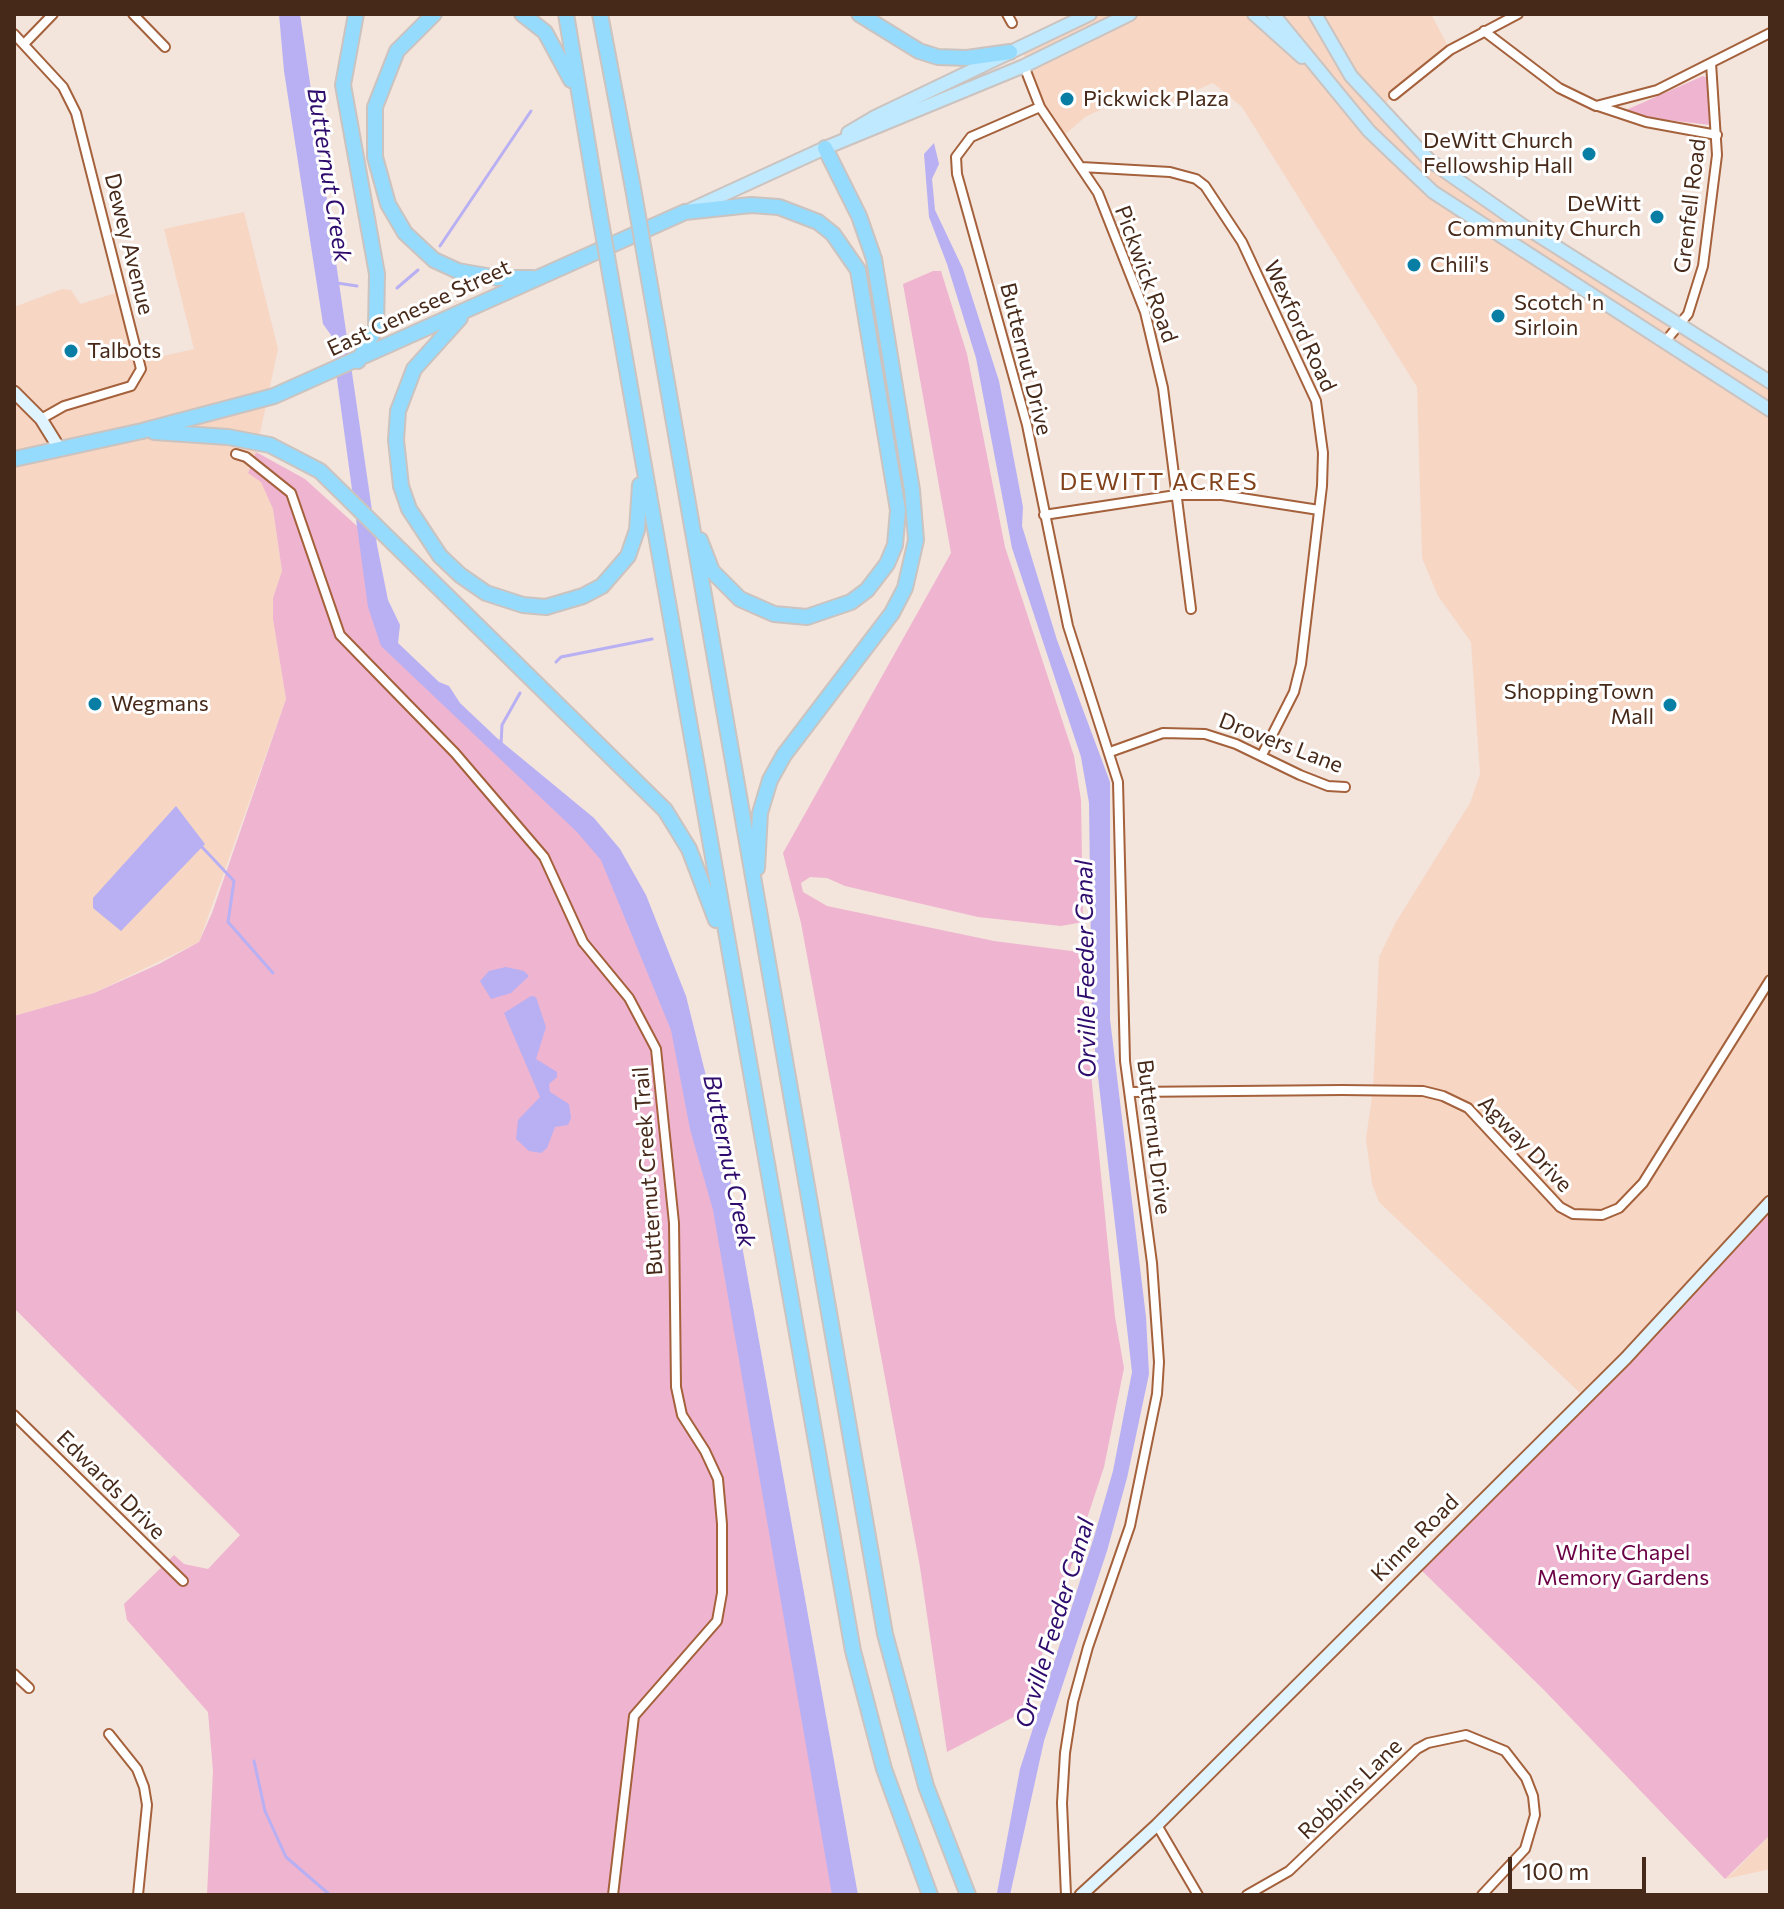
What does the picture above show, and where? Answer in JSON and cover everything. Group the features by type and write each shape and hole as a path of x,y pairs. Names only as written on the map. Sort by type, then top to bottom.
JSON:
{"highway":[{"path":"356,14 343,85 377,274 376,328 358,361"},
{"path":"434,14 397,51 375,107 375,157 388,204 405,233 434,260 458,271 485,276 537,278"},
{"path":"522,14 545,32 580,98"},
{"path":"566,14 640,453 853,1651 884,1769 930,1895"},
{"path":"600,14 885,1634 926,1786 968,1895"},
{"path":"859,14 919,51 938,57 967,58 1017,49"},
{"path":"756,901 758,827 770,780 784,755 892,613 905,588 916,540 912,490 874,259 859,216 825,148"},
{"path":"685,212 751,205 779,207 818,222 833,234 851,256 863,295 896,494 898,526 895,545 877,578 851,602 807,617 774,614 740,599 712,571 685,490"},
{"name":"East Genesee Street","path":"14,459 142,431 274,396 685,212"},
{"path":"468,311 414,369 398,411 396,440 401,486 409,509 440,556 460,575 499,598 536,606 557,605 602,586 620,566 634,543 639,510 640,453"},
{"path":"142,431 228,437 270,445 308,463 336,485 665,810 697,867 728,954"}],"main road":[{"name":"East Genesee Street","path":"825,148 875,117 1090,14"},
{"name":"East Genesee Street","path":"685,212 825,148 1024,66 1130,14"},
{"path":"1254,14 1320,74"},
{"path":"1273,14 1320,74 1395,158 1441,198 1770,410"},
{"path":"1318,14 1328,39 1365,93 1429,160 1465,187 1678,326 1770,382"},
{"path":"1017,49 1024,66"}],"street":[{"path":"24,44 53,14"},
{"path":"133,14 165,47"},
{"path":"1007,14 1012,23"},
{"path":"1394,95 1450,50 1518,14"},
{"path":"1484,31 1559,88 1596,106 1646,122 1717,135"},
{"path":"1596,106 1642,96 1770,33"},
{"name":"Dewey Avenue","path":"14,34 63,87 76,113 141,369 131,386 64,406 41,419"},
{"name":"Grenfell Road","path":"1664,343 1692,304 1703,266 1717,135 1711,63"},
{"name":"Pickwick Road","path":"1024,66 1040,107 1098,193 1145,312 1163,388 1191,609"},
{"name":"Butternut Drive","path":"1040,107 971,137 956,157 957,174 1027,425 1068,626 1110,752 1120,800 1122,1010 1152,1263 1159,1362 1157,1394 1130,1526 1088,1647 1073,1702 1065,1753 1062,1803 1066,1895"},
{"name":"Wexford Road","path":"1081,167 1140,168 1196,179 1223,210 1288,337 1316,401 1323,453 1301,664 1294,692 1262,755"},
{"path":"14,392 41,419 59,448"},
{"name":"Butternut Creek Trail","path":"236,454 246,457 291,493 340,635 455,753 544,857 583,942 629,998 656,1049 674,1223 676,1387 682,1415 718,1479 722,1524 722,1593 717,1621 634,1716 613,1895"},
{"path":"1044,515 1176,495 1222,495 1319,510"},
{"name":"Drovers Lane","path":"1110,752 1163,733 1194,732 1262,755 1328,786 1345,787"},
{"name":"Agway Drive","path":"1130,1092 1423,1091 1443,1096 1468,1108 1560,1207 1573,1214 1602,1215 1619,1208 1643,1183 1770,980"},
{"name":"Kinne Road","path":"1081,1895 1157,1825 1626,1358 1770,1202"},
{"name":"Edwards Drive","path":"14,1415 183,1581"},
{"path":"14,1674 29,1688"},
{"path":"109,1734 137,1769 144,1787 147,1805 138,1895"},
{"name":"Robbins Lane","path":"1247,1895 1289,1871 1417,1749 1428,1743 1466,1735 1505,1751 1521,1770 1533,1796 1535,1815 1525,1849 1482,1895"},
{"path":"1157,1825 1198,1895"}],"shaded area":[{"path":"279,14 300,14 377,545 388,600 400,625 398,643 439,682 449,686 460,703 497,738 594,818 620,849 646,895 686,996 726,1156 858,1895 832,1895 713,1210 690,1129 671,1030 601,860 577,832 381,646 368,607 331,335 323,324 284,71"},
{"path":"1090,14 1431,14 1450,50 1379,108 1429,160 1770,382 1770,1192 1691,1283 1580,1393 1379,1202 1372,1184 1366,1139 1373,1090 1379,957 1396,922 1470,803 1480,774 1471,642 1438,596 1422,558 1417,387 1242,107 1213,83 1149,110 1138,92 1085,117 1060,139 1024,66 1024,46"},
{"path":"934,143 939,164 932,179 935,210 963,269 999,381 1023,507 1022,526 1057,640 1110,782 1110,1019 1146,1317 1149,1374 1127,1478 1107,1551 1044,1741 1010,1895 997,1893 1020,1769 1113,1471 1132,1372 1092,1024 1089,803 1081,757 1012,548 976,358 929,217 924,154"},
{"path":"244,212 278,349 256,452 248,472 261,481 273,509 282,572 273,598 273,619 286,699 199,942 94,993 14,1016 14,307 62,289 71,290 80,304 119,292 137,362 194,349 164,229"},
{"path":"176,806 205,844 121,931 93,908 93,898"},
{"path":"506,967 524,971 529,976 511,993 491,999 480,981 489,971"},
{"path":"531,996 536,997 546,1027 536,1059 557,1072 557,1077 549,1084 550,1092 569,1104 571,1118 568,1125 555,1127 547,1148 541,1153 529,1151 516,1139 518,1120 540,1097 504,1013"},
{"path":"1770,1835 1770,1869 1725,1879 1735,1871"}],"green space":[{"path":"1703,76 1709,79 1711,125 1649,118 1626,110"},
{"path":"933,271 941,271 967,354 1005,547 1074,756 1081,800 1083,922 1061,926 978,917 845,886 827,878 810,877 801,883 803,892 827,906 994,941 1079,952 1115,1317 1124,1368 1104,1467 1023,1712 947,1752 920,1567 801,923 783,853 951,553 903,284"},
{"path":"256,452 305,479 369,537 397,653 605,851 674,999 847,1895 207,1895 213,1771 208,1712 127,1620 124,1604 174,1555 184,1564 208,1569 240,1535 14,1308 14,1016 94,993 159,964 199,942 212,913 286,699 273,619 273,598 282,571 273,509 261,482 248,473"},
{"name":"White Chapel Memory Gardens","path":"1770,1202 1770,1835 1725,1879 1544,1690 1416,1565 1626,1358"}],"waterway":[{"path":"440,246 531,111"},
{"path":"397,288 418,270"},
{"path":"337,283 357,286"},
{"path":"556,662 561,657 652,639"},
{"path":"501,745 502,725 520,693"},
{"path":"202,847 234,881 228,922 273,973"},
{"path":"254,1761 265,1811 286,1857 330,1895"}],"place":[{"name":"Pickwick Plaza","path":"1067,99"},
{"name":"DeWitt Church Fellowship Hall","path":"1589,154"},
{"name":"DeWitt Community Church","path":"1657,217"},
{"name":"Chili's","path":"1414,265"},
{"name":"Scotch 'n Sirloin","path":"1498,316"},
{"name":"Talbots","path":"71,351"},
{"name":"Wegmans","path":"95,704"},
{"name":"ShoppingTown Mall","path":"1670,705"}],"district":[{"name":"DEWITT ACRES","path":"1159,482"}],"water label":[{"name":"Butternut Creek","path":"329,175"},
{"name":"Orville Feeder Canal","path":"1086,969"},
{"name":"Butternut Creek","path":"729,1161"},
{"name":"Orville Feeder Canal","path":"1055,1623"}]}
